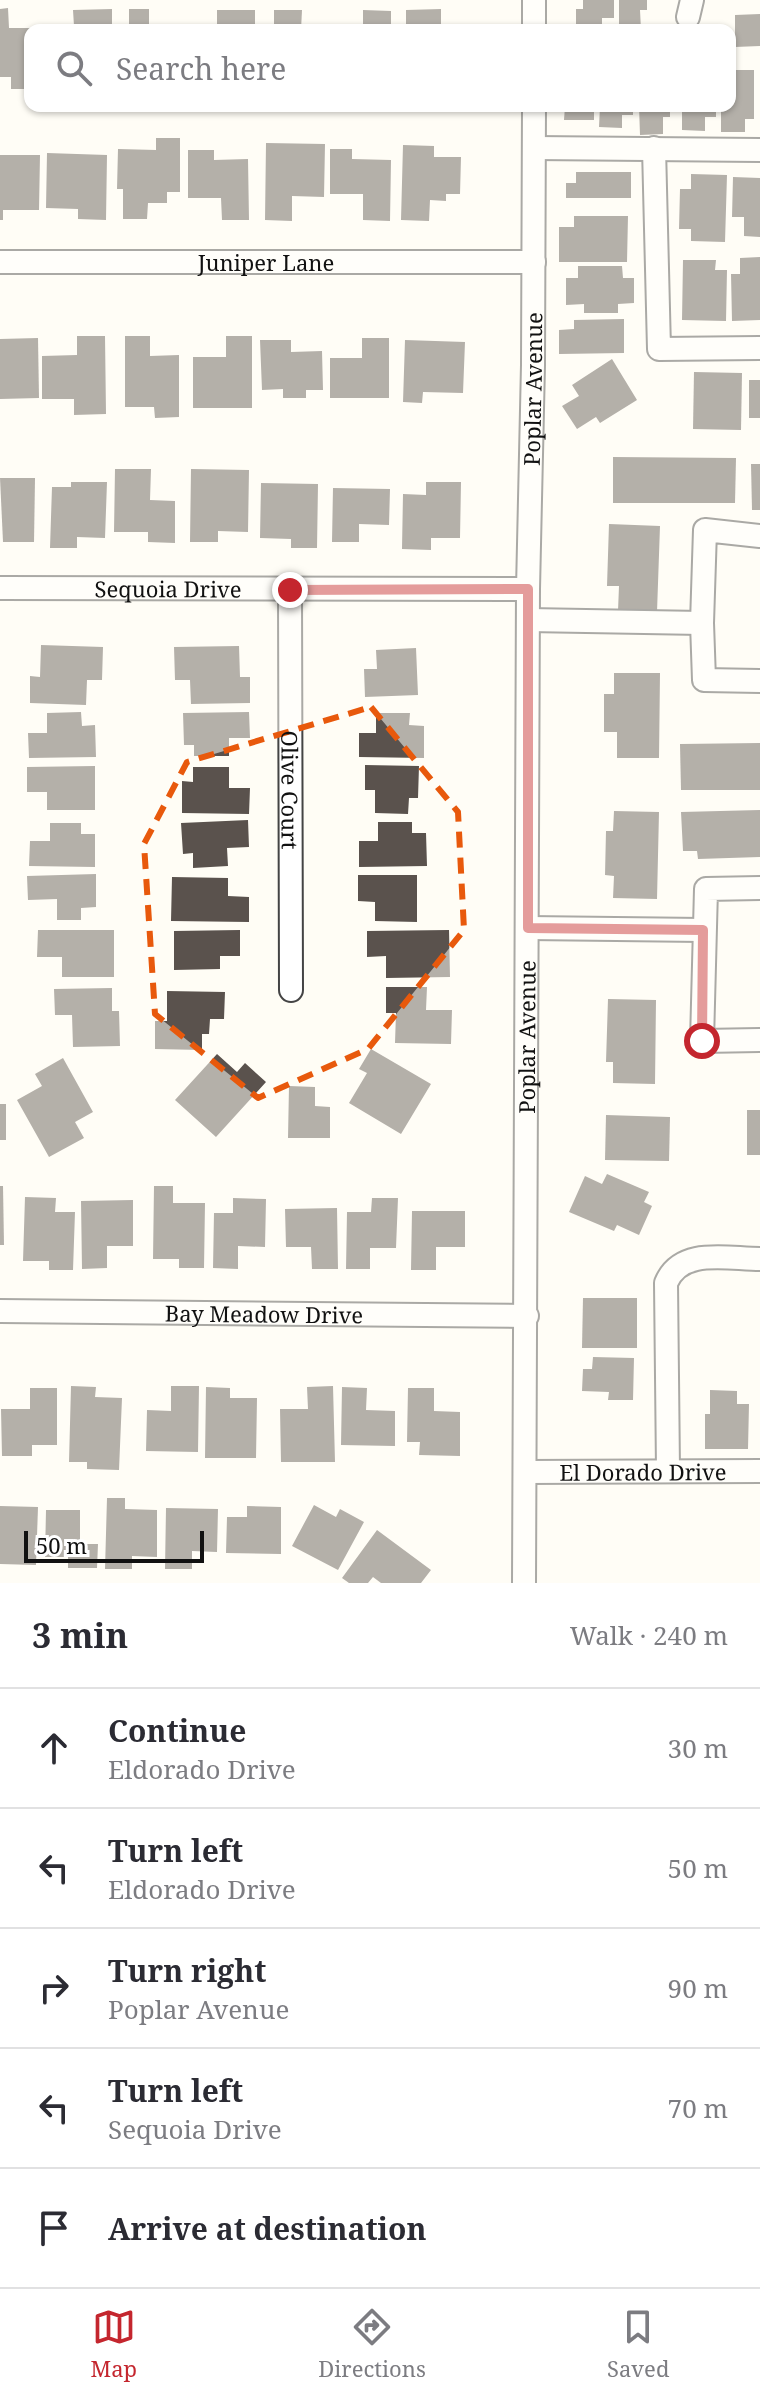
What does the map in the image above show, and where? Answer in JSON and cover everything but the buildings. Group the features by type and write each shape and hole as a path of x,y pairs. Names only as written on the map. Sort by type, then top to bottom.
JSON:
{"street":[{"path":"534,0 534,24"},
{"name":"Poplar Avenue","path":"524,1583 528,589 534,112"},
{"path":"534,148 760,150"},
{"path":"654,148 659,349 760,348"},
{"name":"Juniper Lane","path":"0,262 534,262"},
{"path":"760,536 705,530 702,623 704,680 760,681"},
{"name":"Sequoia Drive","path":"0,588 528,589"},
{"name":"Olive Court","path":"290,590 291,990"},
{"path":"528,620 702,623"},
{"path":"760,888 706,889 702,1041 760,1040"},
{"path":"528,928 703,930"},
{"path":"668,1470 666,1283 672,1270 690,1258 760,1259"},
{"name":"Bay Meadow Drive","path":"0,1311 527,1316"},
{"name":"El Dorado Drive","path":"525,1472 760,1471"}],"highlighted area":[{"path":"371,707 458,812 464,930 368,1049 258,1098 155,1014 144,844 187,762"}],"route":[{"path":"290,590 528,589 528,928 703,930 702,1041"}]}
